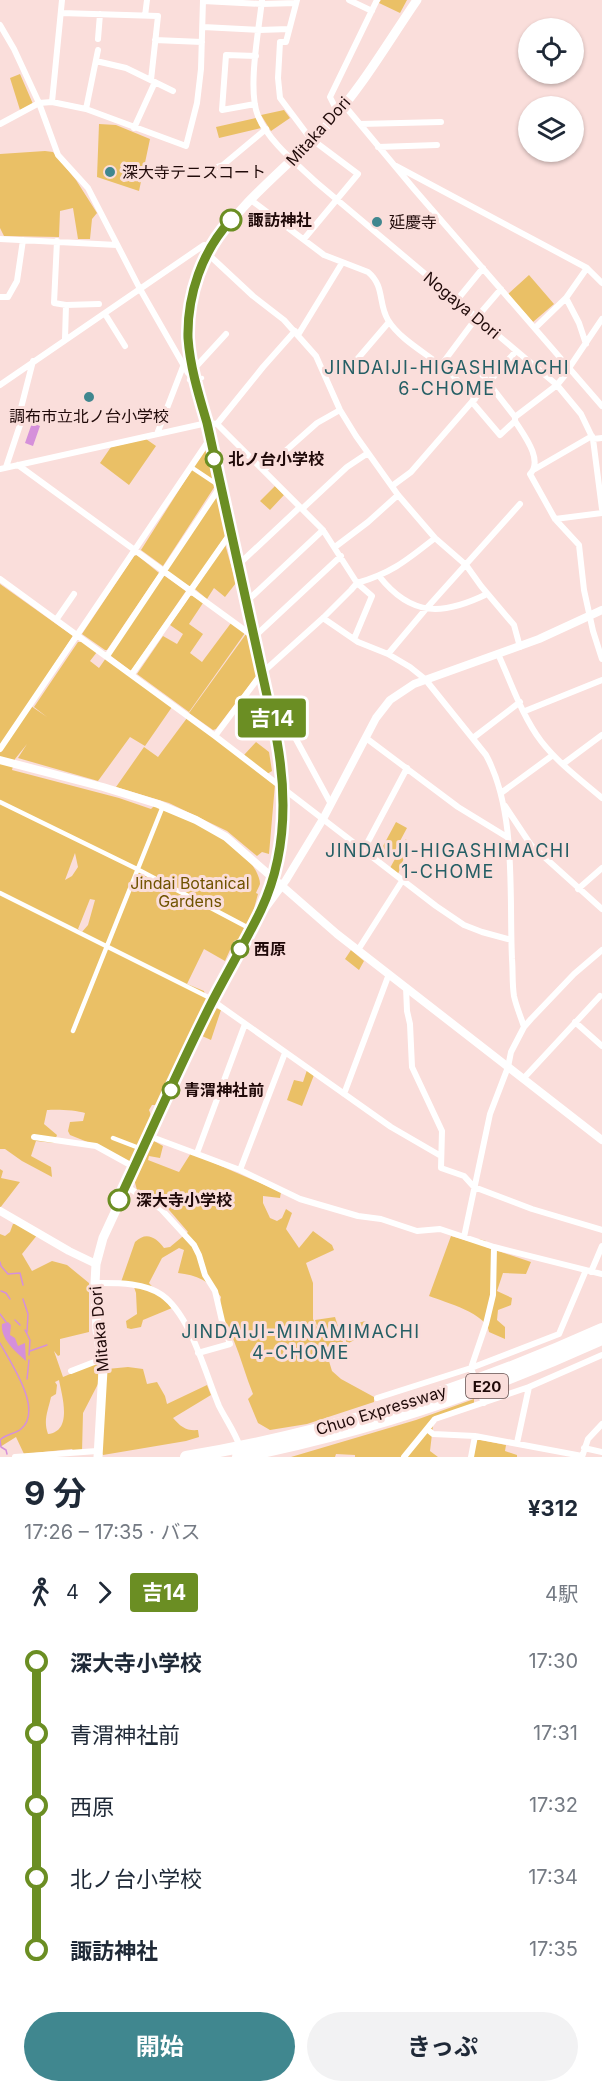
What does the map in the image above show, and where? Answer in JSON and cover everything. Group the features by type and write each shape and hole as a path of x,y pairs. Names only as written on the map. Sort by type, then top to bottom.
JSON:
{"highway":[{"name":"Chuo Expressway","path":"186,1457 312,1431 403,1406 532,1360 602,1329"},
{"name":"Chuo Expressway","path":"238,1457 370,1425 430,1406 497,1383 602,1339"}],"main road":[{"name":"Mitaka Dori","path":"98,1454 103,1394 95,1282 96,1264 105,1232 211,1000 250,924 264,902 273,877 282,832 284,789 281,762 231,533 217,485 207,423 194,375 188,338 191,304 197,278 209,250 229,223 341,109 417,0"}],"street":[{"path":"52,102 62,0"},
{"path":"145,16 147,0"},
{"path":"349,0 372,12"},
{"path":"377,0 330,98 360,124 602,406"},
{"path":"0,124 39,103 52,102 86,109 186,146 197,103 203,1 297,1 286,42 280,42 278,78 280,98 313,140 358,174 304,238"},
{"path":"256,56 226,55 222,110 255,104 256,56 262,2"},
{"path":"61,13 158,16 153,81 134,128"},
{"path":"98,39 100,14"},
{"path":"0,25 39,103 58,155 88,188 140,289 188,373 194,375 226,334"},
{"path":"203,27 289,29"},
{"path":"155,39 202,42"},
{"path":"86,109 98,50"},
{"path":"96,61 126,68 173,91"},
{"name":"Nogaya Dori","path":"255,104 266,129 292,160 557,385 581,414 592,437 602,509"},
{"path":"360,124 441,122"},
{"path":"217,166 223,165 266,129"},
{"path":"378,147 437,145"},
{"path":"393,164 587,268 602,283"},
{"path":"251,200 324,255 368,272 374,277 380,289 389,322 413,345 442,364 474,400 500,435 515,419 557,385 602,319"},
{"path":"0,239 117,245"},
{"path":"0,297 8,297 17,281 23,240"},
{"path":"57,241 54,303 99,304"},
{"path":"0,385 204,245 246,290 280,316 320,362 340,410 356,436 398,495 435,538 466,565 514,625 520,646"},
{"path":"217,424 263,367 296,333 342,263"},
{"path":"457,300 483,268"},
{"path":"535,328 566,298 587,268"},
{"path":"442,364 501,289"},
{"path":"566,298 579,323 586,344"},
{"path":"64,339 66,305"},
{"path":"105,314 125,346"},
{"path":"348,370 389,322"},
{"path":"392,486 411,472 516,351"},
{"path":"3,468 23,416 21,408 33,361"},
{"path":"473,363 515,419 530,447 535,469"},
{"path":"157,434 184,364"},
{"path":"264,470 317,423 340,410"},
{"path":"3,468 207,423 217,424 323,530 357,583 372,596 354,639"},
{"path":"602,438 592,437 530,474 555,519 579,545 590,615 602,659"},
{"path":"0,749 209,439"},
{"path":"238,565 347,467 368,453"},
{"path":"18,465 254,637 341,556"},
{"path":"106,656 217,485 191,467"},
{"path":"335,547 398,495"},
{"path":"388,654 520,504"},
{"path":"555,519 602,513"},
{"path":"246,602 323,530"},
{"path":"132,674 231,533"},
{"path":"215,736 262,673 323,618 357,583 379,576 401,565 435,538"},
{"path":"379,576 389,589 425,610 455,608 488,594"},
{"path":"0,579 132,674 402,881 464,925 511,940"},
{"path":"56,620 74,594"},
{"path":"0,802 250,924 281,885 323,819 380,712 390,700 408,687 425,679 539,639 602,610"},
{"path":"323,618 354,639 388,654 425,679 473,738 494,769 503,802 507,837 511,886 514,996 524,1027"},
{"path":"498,654 540,740 562,764 602,798"},
{"path":"525,711 602,680"},
{"path":"473,738 520,702"},
{"path":"269,703 277,704 331,804"},
{"path":"562,764 602,735"},
{"path":"366,738 458,807 507,837"},
{"path":"501,793 553,755"},
{"path":"0,760 103,787 163,806 196,820 233,841 358,950 602,1140"},
{"path":"363,850 407,768"},
{"path":"503,802 531,845 602,909"},
{"path":"73,1030 163,806"},
{"path":"578,889 602,868"},
{"path":"358,950 402,881"},
{"path":"0,893 211,1000 391,1127 441,1156"},
{"path":"464,1237 490,1114 508,1067 511,1052 524,1027 574,974 602,950"},
{"path":"344,1094 389,974"},
{"path":"406,987 412,1067 442,1131 441,1168 464,1176 474,1187 532,1209 602,1230"},
{"path":"524,1079 600,996"},
{"path":"575,1022 602,1046"},
{"path":"197,1153 245,1024"},
{"path":"240,1170 285,1053"},
{"path":"149,1136 240,1170 300,1199 358,1216 381,1219 417,1231 440,1228 494,1247 602,1274"},
{"path":"34,1137 96,1146 134,1167"},
{"path":"113,1138 139,1148"},
{"path":"125,1184 161,1209 194,1245 205,1275 215,1291 230,1344 198,1353"},
{"path":"0,1211 96,1264"},
{"path":"377,1398 471,1369 559,1336 588,1271 602,1246"},
{"path":"483,1401 471,1369 493,1295 494,1247"},
{"path":"95,1282 152,1289 162,1295 181,1314 219,1406 235,1432 243,1457"},
{"path":"559,1336 572,1366"},
{"path":"404,1457 435,1419 530,1387 572,1366 602,1355"},
{"path":"71,1371 102,1359"},
{"path":"517,1443 530,1387"},
{"path":"427,1429 433,1434 517,1443 582,1456 588,1439 602,1424"},
{"path":"471,1457 475,1437"},
{"path":"584,1448 602,1452"},
{"path":"15,1457 98,1454"}],"green space":[{"path":"381,0 407,0 400,13 379,3"},
{"path":"20,74 33,104 20,110 10,78"},
{"path":"284,110 290,118 271,131 261,115"},
{"path":"256,118 261,128 219,138 216,127"},
{"path":"99,124 116,125 150,139 139,191 97,177"},
{"path":"53,152 76,180 97,213 92,219 90,239 78,239 73,208 60,211 59,237 4,236 0,228 0,154"},
{"path":"529,275 554,304 533,322 508,294"},
{"path":"146,439 156,446 129,485 100,463 111,447"},
{"path":"205,449 215,486 163,566 141,550"},
{"path":"275,486 284,495 270,510 260,501"},
{"path":"216,495 226,535 189,586 167,569"},
{"path":"225,544 236,583 225,597 214,588 207,599 195,589"},
{"path":"137,555 159,573 105,650 82,634 134,556"},
{"path":"162,576 186,591 131,671 111,656 111,653"},
{"path":"0,584 73,636 28,704 47,717 34,707 78,642 83,642 97,652 90,661 99,668 106,658 172,707 145,746 130,737 98,781 18,758 27,744 15,759 12,770 119,798 151,809 154,806 182,817 211,831 238,849 257,873 260,882 256,893 258,894 243,937 234,941 225,961 204,949 187,984 204,991 209,997 165,1093 163,1105 152,1105 149,1110 151,1123 143,1144 150,1148 154,1141 163,1146 160,1158 149,1156 148,1160 179,1172 191,1153 281,1192 280,1198 263,1196 263,1203 270,1218 277,1221 282,1218 286,1209 292,1213 286,1229 299,1248 313,1231 332,1245 334,1250 306,1263 313,1283 313,1319 320,1334 315,1320 335,1317 343,1342 325,1348 332,1371 341,1379 374,1397 374,1402 307,1424 270,1430 258,1423 248,1399 253,1394 237,1347 220,1308 221,1297 213,1287 202,1280 178,1273 184,1250 179,1248 162,1258 149,1283 172,1308 143,1320 141,1327 127,1328 126,1321 137,1314 136,1293 133,1284 121,1282 135,1242 147,1236 154,1238 164,1248 170,1247 188,1232 164,1204 137,1190 131,1168 105,1149 70,1135 68,1131 70,1122 83,1121 85,1113 47,1110 44,1124 57,1135 54,1143 36,1141 31,1156 51,1167 52,1177 5,1149 0,1149","holes":["75,853 78,867 72,876 65,880","90,899 95,900 88,925 82,932 78,929"]},
{"path":"190,596 203,603 189,624 203,634 190,653 202,662 231,623 245,633 189,712 137,674 163,636 177,644 183,634 170,625"},
{"path":"246,634 250,637 258,674 213,730 189,713"},
{"name":"Jindai Botanical Gardens","path":"187,718 275,784 269,854 262,852 257,856 227,831 169,803 116,787 144,747 158,757"},
{"path":"256,742 269,752 272,771 267,774 244,755"},
{"path":"396,822 407,828 393,854 382,848"},
{"path":"406,839 408,847 398,874 390,868"},
{"path":"351,950 364,961 359,970 345,959"},
{"path":"216,1008 221,1010 211,1040 202,1036"},
{"path":"307,1070 314,1075 302,1106 287,1100 294,1080 303,1082"},
{"path":"0,1169 3,1171 1,1178 20,1182 0,1208"},
{"path":"13,1224 20,1224 38,1234 22,1254 32,1271 52,1261 67,1265 89,1283 89,1332 60,1339 60,1355 58,1356 54,1351 63,1377 99,1362 98,1384 83,1413 82,1452 74,1452 72,1449 24,1454 16,1437 0,1447 0,1234 5,1236 10,1232","holes":["59,1380 63,1420 61,1427 48,1434 46,1416 51,1397 56,1394 55,1382"]},
{"path":"451,1236 475,1243 479,1239 486,1241 486,1247 531,1262 526,1274 503,1273 497,1291 512,1298 511,1305 498,1310 497,1320 505,1327 505,1339 489,1332 487,1326 474,1314 429,1296"},
{"path":"365,1321 370,1323 367,1333 347,1344 342,1328"},
{"path":"128,1367 143,1369 147,1384 157,1382 167,1404 207,1385 211,1395 173,1418 184,1428 198,1430 199,1437 103,1455 101,1452 107,1369"},
{"path":"474,1399 474,1404 434,1417 430,1451 438,1457 355,1457 355,1455 336,1454 335,1457 291,1457 416,1420"},
{"path":"476,1439 506,1445 505,1451 517,1457 473,1457"}],"shaded area":[{"path":"32,423 40,426 33,446 25,443"},
{"path":"8,1322 11,1325 10,1335 15,1338 18,1346 25,1343 26,1361 3,1335 2,1324"}],"waterway":[{"path":"0,1262 8,1274 20,1273 23,1285"},
{"path":"1,1291 6,1293 10,1299"},
{"path":"23,1299 28,1314 27,1332"},
{"path":"0,1314 6,1322"},
{"path":"15,1320 20,1325"},
{"path":"25,1330 30,1340 29,1355"},
{"path":"0,1343 23,1386 29,1410 27,1421 21,1429 0,1440 1,1447 6,1450 7,1454"},
{"path":"30,1351 47,1345"},
{"path":"27,1379 29,1360"}],"bus line":[{"name":"吉14","path":"119,1200 213,1001 261,909 273,877 282,832 284,789 281,762 207,423 190,356 188,338 191,304 201,266 213,243 231,220"}],"place":[{"name":"深大寺テニスコート","path":"110,172"},
{"name":"諏訪神社","path":"231,220"},
{"name":"延慶寺","path":"377,222"},
{"name":"調布市立北ノ台小学校","path":"89,397"},
{"name":"北ノ台小学校","path":"214,459"},
{"name":"西原","path":"240,949"},
{"name":"青渭神社前","path":"171,1090"},
{"name":"深大寺小学校","path":"119,1200"}],"district":[{"name":"JINDAIJI-HIGASHIMACHI 6-CHOME","path":"447,377"},
{"name":"JINDAIJI-HIGASHIMACHI 1-CHOME","path":"448,860"},
{"name":"JINDAIJI-MINAMIMACHI 4-CHOME","path":"301,1341"}]}
